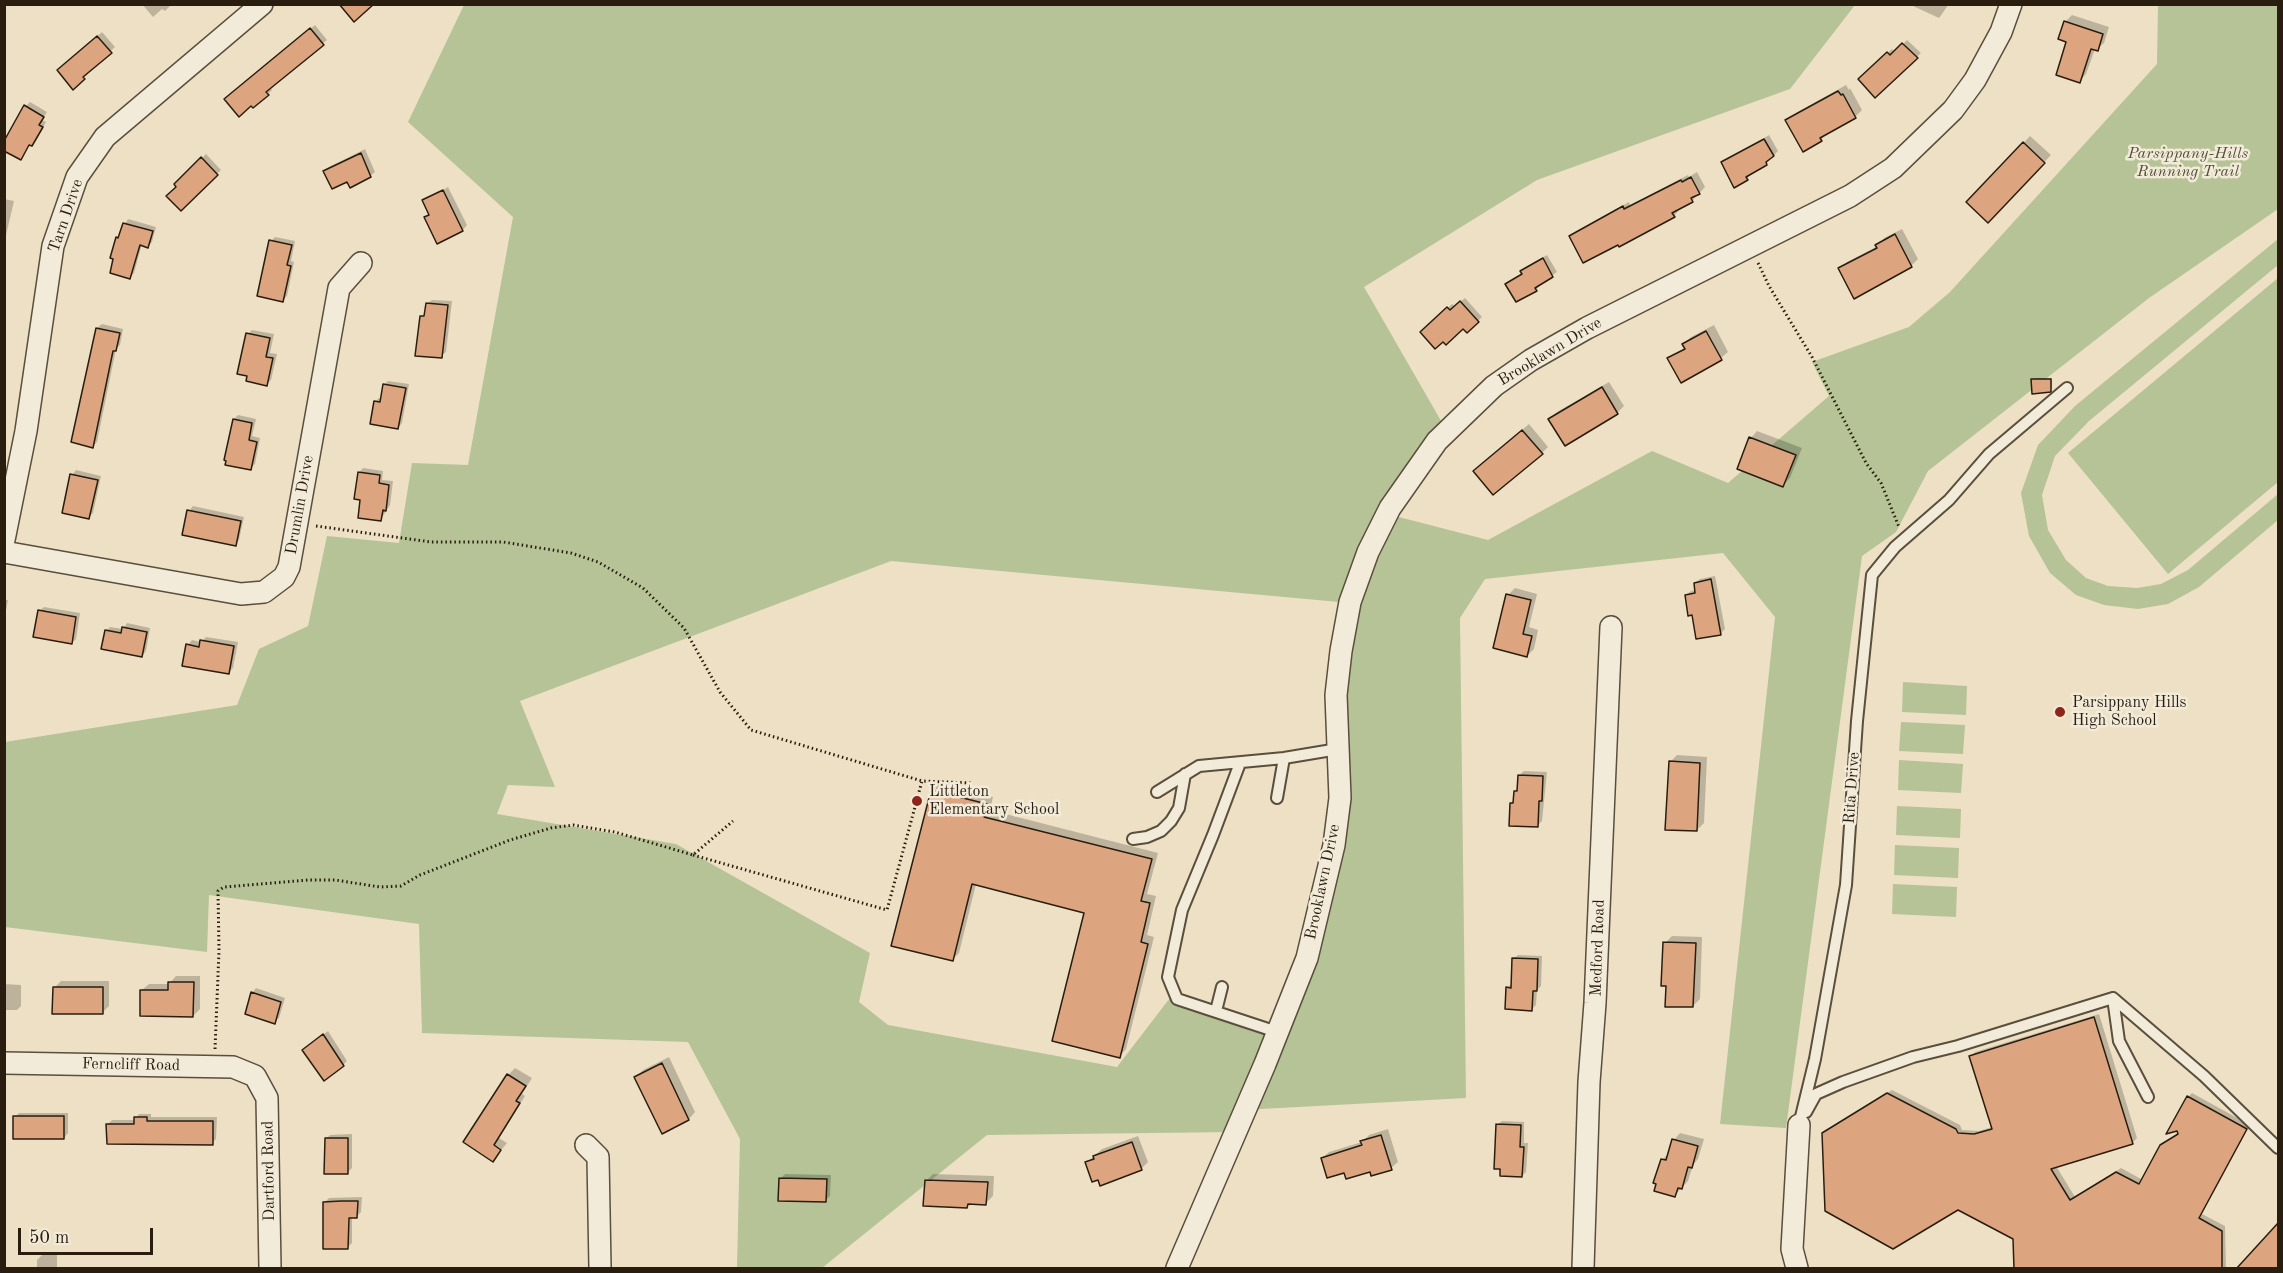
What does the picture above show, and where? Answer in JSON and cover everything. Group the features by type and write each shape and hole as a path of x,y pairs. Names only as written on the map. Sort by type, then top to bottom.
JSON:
{"street":[{"name":"Tarn Drive","path":"4,540 26,431 53,246 77,177 105,137 262,4"},
{"name":"Brooklawn Drive","path":"1178,1268 1306,958 1327,882 1340,798 1336,696 1350,602 1368,552 1390,508 1437,441 1494,386 1531,360 1587,328 1850,196 1893,168 1953,110 1975,80 2001,32 2012,4"},
{"name":"Drumlin Drive","path":"4,552 241,594 264,592 284,578 289,567 339,288 361,263"},
{"name":"Medford Road","path":"1583,1269 1589,1082 1596,1003 1611,627"},
{"name":"Ferncliff Road","path":"4,1063 233,1067 255,1076"},
{"name":"Dartford Road","path":"255,1076 267,1098 270,1269"},
{"name":"Rita Drive","path":"1797,1269 1792,1249 1799,1125"},
{"path":"586,1145 597,1157 600,1269"}],"lane":[{"name":"Rita Drive","path":"1799,1125 1817,1048 1846,885 1857,721 1872,575 1903,540 1949,500 1989,454 2067,388"},
{"path":"1156,792 1199,766 1284,758 1338,749"},
{"path":"1277,798 1284,758"},
{"path":"1240,763 1214,835 1182,910 1168,977 1177,999 1277,1032"},
{"path":"1133,839 1147,837 1161,831 1171,821 1179,808 1185,774"},
{"path":"1216,1011 1222,987"},
{"path":"1799,1125 1816,1094 1843,1082 1913,1057 1958,1046 2113,998"},
{"path":"2113,998 2119,1041 2148,1097"},
{"path":"2113,998 2204,1076 2278,1148"}],"path":[{"path":"1749,246 1769,286 1812,357 1866,463 1881,483 1895,514 1903,540"},
{"path":"296,524 431,542 503,542 571,553 598,562 644,588 684,628 720,692 751,730 922,781 971,783"},
{"path":"214,1067 219,951 218,891 224,887 308,880 335,880 380,887 400,886 420,875 510,840 551,828 573,825 615,832 887,910 922,781"},
{"path":"693,855 733,821"}],"green space":[{"name":"Parsippany-Hills Running Trail","path":"464,5 1855,5 1790,89 1537,180 1364,287 1448,433 1391,515 1488,540 1652,451 1728,483 1829,396 1812,362 1909,327 1950,292 2157,64 2158,5 2278,5 2278,209 2149,298 1928,471 1896,532 1862,556 1786,1128 1720,1124 1775,617 1723,553 1485,579 1460,618 1466,1098 1242,1110 1233,1132 987,1135 822,1268 737,1268 740,1139 688,1042 422,1033 419,924 209,895 207,952 5,927 5,742 237,705 259,649 308,626 327,536 399,543 412,463 468,465 513,217 408,122","holes":["891,561 1350,603 1329,884 1275,1029 1173,994 1117,1067 888,1025 859,1002 870,953 676,844 497,814 508,785 555,787 520,701"]},
{"path":"2278,239 2278,265 2089,421 2055,456 2042,495 2048,530 2066,560 2086,578 2108,586 2137,588 2161,584 2188,570 2278,494 2278,520 2199,587 2168,604 2138,609 2104,605 2076,595 2050,573 2029,536 2021,493 2038,445 2075,406"},
{"path":"2278,278 2278,482 2168,574 2068,453"},
{"path":"1903,682 1967,686 1966,715 1902,712"},
{"path":"1901,722 1965,725 1963,754 1899,751"},
{"path":"1899,760 1963,764 1961,793 1898,790"},
{"path":"1897,806 1961,809 1960,838 1896,835"},
{"path":"1895,845 1959,848 1958,878 1894,875"},
{"path":"1893,884 1957,887 1956,917 1892,914"}],"building":[{"path":"339,4 374,4 354,22"},
{"path":"2064,21 2103,34 2098,51 2091,49 2080,83 2056,75 2066,42 2058,39"},
{"path":"310,28 324,45 266,92 269,95 239,117 224,99"},
{"path":"97,36 112,53 83,77 85,79 73,90 57,70"},
{"path":"1902,43 1918,58 1875,98 1858,79 1887,52 1890,55"},
{"path":"1838,91 1841,95 1843,94 1856,118 1820,138 1822,141 1803,152 1785,120"},
{"path":"24,105 44,117 39,125 43,127 21,160 4,151 4,141"},
{"path":"1764,139 1774,156 1766,162 1767,165 1746,177 1748,180 1734,188 1721,162"},
{"path":"2023,142 2045,163 1988,223 1966,202"},
{"path":"361,153 371,177 350,188 347,182 332,189 323,171"},
{"path":"201,157 218,175 181,211 166,196 176,187 174,184"},
{"path":"1691,177 1700,194 1691,198 1693,202 1672,213 1675,217 1583,263 1569,236 1623,206 1624,209"},
{"path":"443,190 463,231 437,244 424,217 429,215 422,200"},
{"path":"123,223 153,231 148,248 140,245 130,279 110,273 113,259 110,258"},
{"path":"1895,234 1912,267 1854,299 1838,268 1877,248 1875,245"},
{"path":"269,240 292,245 287,265 291,266 283,302 257,296"},
{"path":"1543,258 1553,277 1535,288 1537,291 1516,302 1505,284 1522,274 1520,271"},
{"path":"1460,301 1479,322 1467,333 1463,329 1446,345 1443,342 1435,349 1420,332 1447,307 1450,310"},
{"path":"426,303 448,305 442,358 415,356 420,316 424,316"},
{"path":"96,328 120,333 116,351 113,351 93,448 71,442"},
{"path":"1706,331 1722,360 1681,383 1667,358 1685,349 1682,344"},
{"path":"246,333 270,338 266,357 273,358 267,386 246,381 247,376 237,374"},
{"path":"2031,379 2051,379 2051,392 2032,394"},
{"path":"383,384 406,388 398,429 370,424 374,401 380,402"},
{"path":"1602,387 1618,414 1565,446 1548,419"},
{"path":"233,419 252,423 249,440 257,442 251,470 225,465 224,460"},
{"path":"1522,430 1543,454 1493,495 1473,471"},
{"path":"1749,437 1796,455 1783,487 1737,469"},
{"path":"358,472 380,475 379,483 389,485 386,511 383,510 381,521 358,518 360,500 354,499"},
{"path":"70,474 98,480 89,519 62,513"},
{"path":"187,510 241,521 236,546 182,535"},
{"path":"1711,579 1721,635 1696,639 1692,615 1688,616 1685,595 1695,593 1694,583"},
{"path":"1506,594 1531,600 1523,634 1532,636 1527,657 1493,648"},
{"path":"38,610 76,617 72,644 33,637"},
{"path":"122,627 147,632 142,657 101,649 105,630 121,633"},
{"path":"200,640 234,646 229,674 182,666 186,644 199,647"},
{"path":"1669,761 1700,763 1697,831 1665,830"},
{"path":"1518,775 1543,776 1538,827 1509,826 1510,803 1513,803 1514,791 1517,791"},
{"name":"Littleton Elementary School","path":"931,790 987,804 984,817 1152,859 1141,901 1150,903 1141,942 1148,944 1120,1058 1052,1041 1084,913 972,884 953,961 891,946"},
{"path":"1663,942 1696,943 1693,1007 1665,1007 1666,986 1661,986"},
{"path":"1512,958 1538,959 1537,991 1533,991 1532,1011 1505,1009 1506,987 1511,988"},
{"path":"168,982 194,982 193,1017 140,1016 140,990 168,990"},
{"path":"53,987 103,987 103,1014 52,1014"},
{"path":"251,992 281,1002 275,1024 245,1014"},
{"path":"2094,1017 2133,1144 2051,1169 2070,1200 2116,1172 2139,1184 2160,1145 2178,1134 2177,1131 2166,1134 2187,1096 2247,1129 2199,1218 2222,1231 2222,1269 2014,1269 2013,1239 1958,1210 1893,1249 1825,1211 1822,1133 1887,1093 1956,1129 1958,1133 1974,1134 1992,1129 1969,1056"},
{"path":"323,1034 344,1066 324,1081 302,1050"},
{"path":"662,1063 689,1120 662,1134 634,1077"},
{"path":"507,1074 526,1086 516,1101 520,1103 494,1145 501,1150 493,1162 463,1142"},
{"path":"13,1116 64,1116 64,1139 13,1139"},
{"path":"134,1117 147,1117 147,1121 213,1121 213,1145 107,1144 106,1124 134,1124"},
{"path":"1496,1124 1521,1125 1520,1147 1524,1147 1522,1177 1500,1176 1500,1169 1494,1169"},
{"path":"1381,1135 1392,1170 1371,1176 1370,1172 1346,1179 1344,1173 1327,1178 1321,1158 1362,1145 1360,1141"},
{"path":"325,1138 348,1138 348,1174 324,1174"},
{"path":"1672,1139 1698,1146 1692,1168 1688,1167 1682,1189 1678,1188 1675,1197 1654,1191 1656,1184 1653,1183 1661,1159 1666,1160"},
{"path":"1132,1142 1142,1170 1100,1186 1098,1180 1092,1182 1085,1162 1094,1159 1093,1156"},
{"path":"779,1178 827,1179 826,1202 778,1201"},
{"path":"925,1180 988,1182 986,1205 968,1204 967,1208 923,1206"},
{"path":"358,1201 357,1218 349,1218 348,1249 323,1249 323,1202"},
{"path":"2278,1223 2278,1269 2236,1269"}],"place":[{"name":"Parsippany Hills High School","path":"2060,712"},
{"name":"Littleton Elementary School","path":"917,801"}]}
